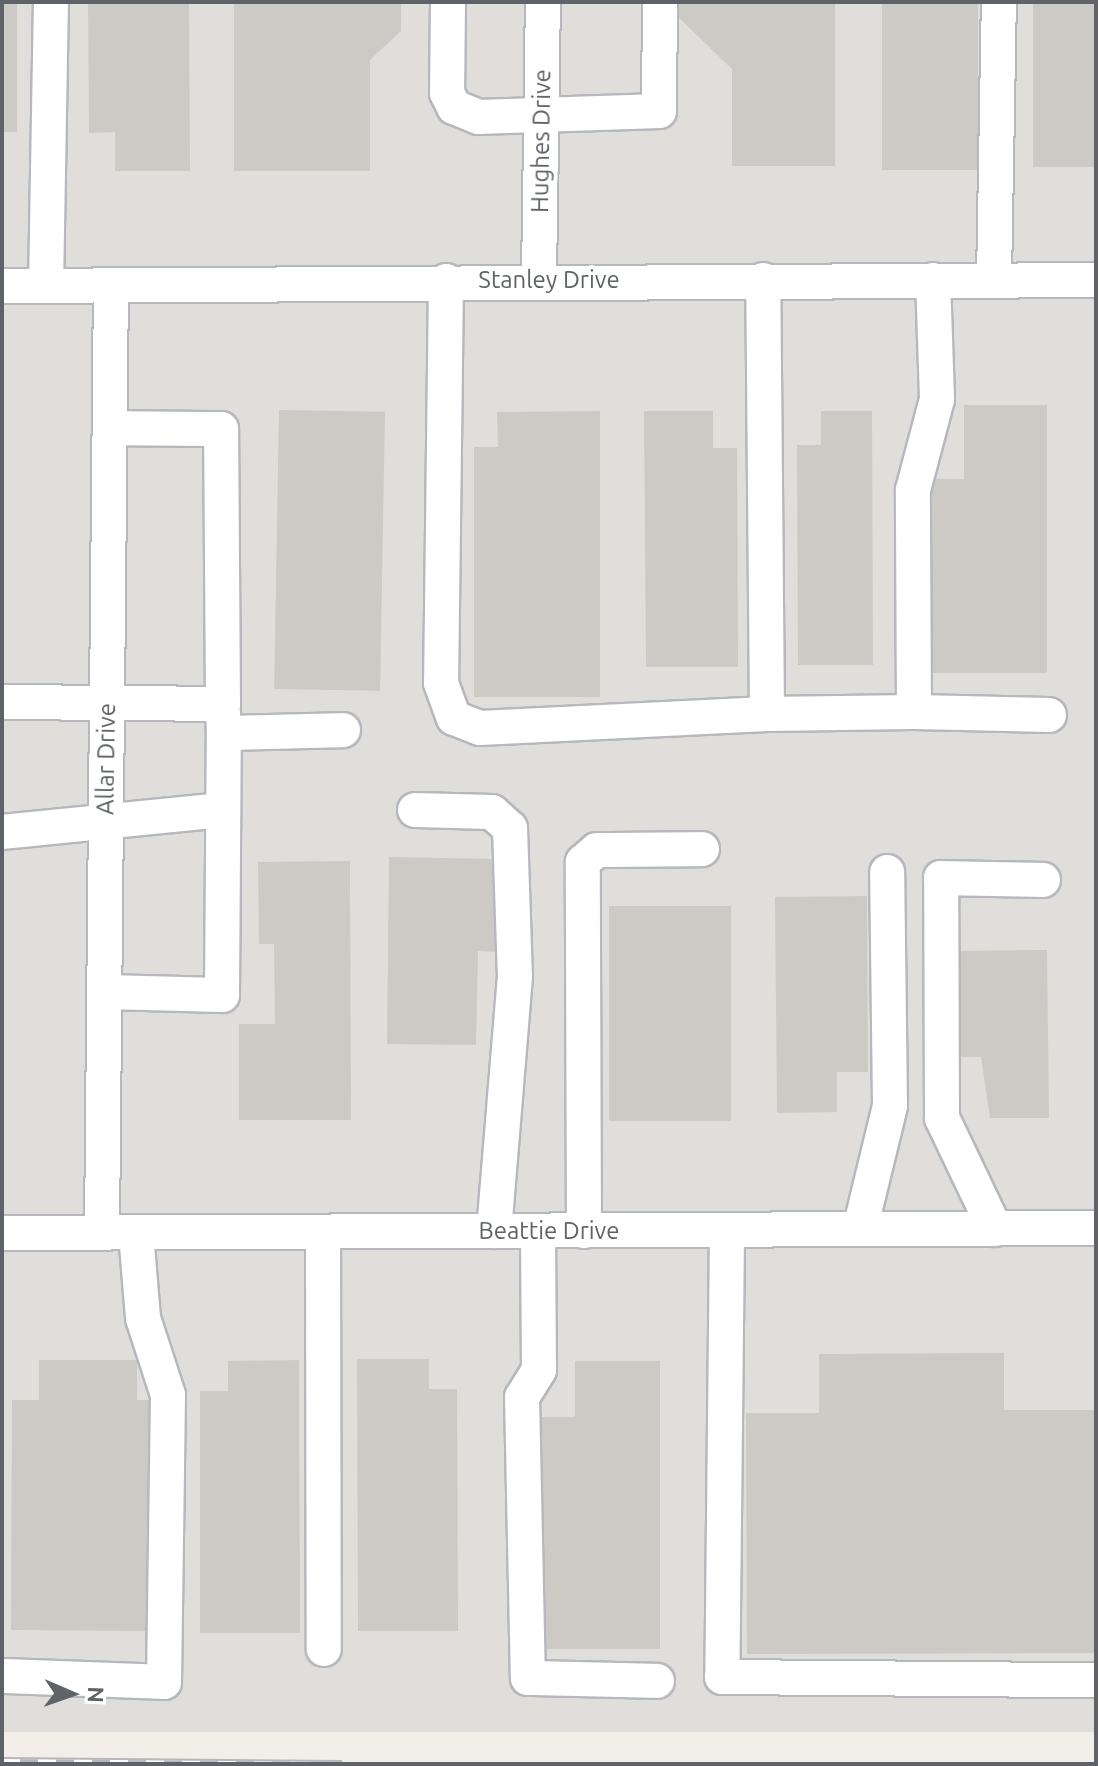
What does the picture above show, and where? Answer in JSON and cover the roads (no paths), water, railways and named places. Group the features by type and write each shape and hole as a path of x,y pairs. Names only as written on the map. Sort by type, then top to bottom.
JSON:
{"street":[{"path":"46,286 51,2"},
{"path":"448,2 447,93 454,107 479,117 659,111 660,2"},
{"name":"Hughes Drive","path":"539,280 543,2"},
{"path":"994,280 999,2"},
{"name":"Stanley Drive","path":"2,286 539,280 1096,280"},
{"path":"763,280 767,714"},
{"path":"914,712 913,490 937,399 933,280"},
{"path":"446,281 441,683 454,718 480,728 767,714 914,712 1049,715"},
{"name":"Allar Drive","path":"2,1676 164,1682 168,1395 119,1233 105,992 111,286"},
{"path":"105,992 222,995 224,718 221,429 110,428"},
{"path":"2,672 2,690"},
{"path":"2,702 107,703 343,730"},
{"path":"2,832 106,826 223,810"},
{"path":"415,810 492,812 510,828 515,976 494,1231"},
{"path":"584,1231 583,862 597,850 702,849"},
{"path":"860,1229 890,1106 887,872"},
{"path":"995,1229 942,1118 941,878 1043,880"},
{"name":"Beattie Drive","path":"2,1233 1096,1228"},
{"path":"538,1231 539,1370 522,1397 528,1678 657,1681"},
{"path":"727,1231 722,1677 1096,1680"},
{"path":"323,1232 324,1649"}],"railway":[{"path":"2,1761 342,1764"}]}
